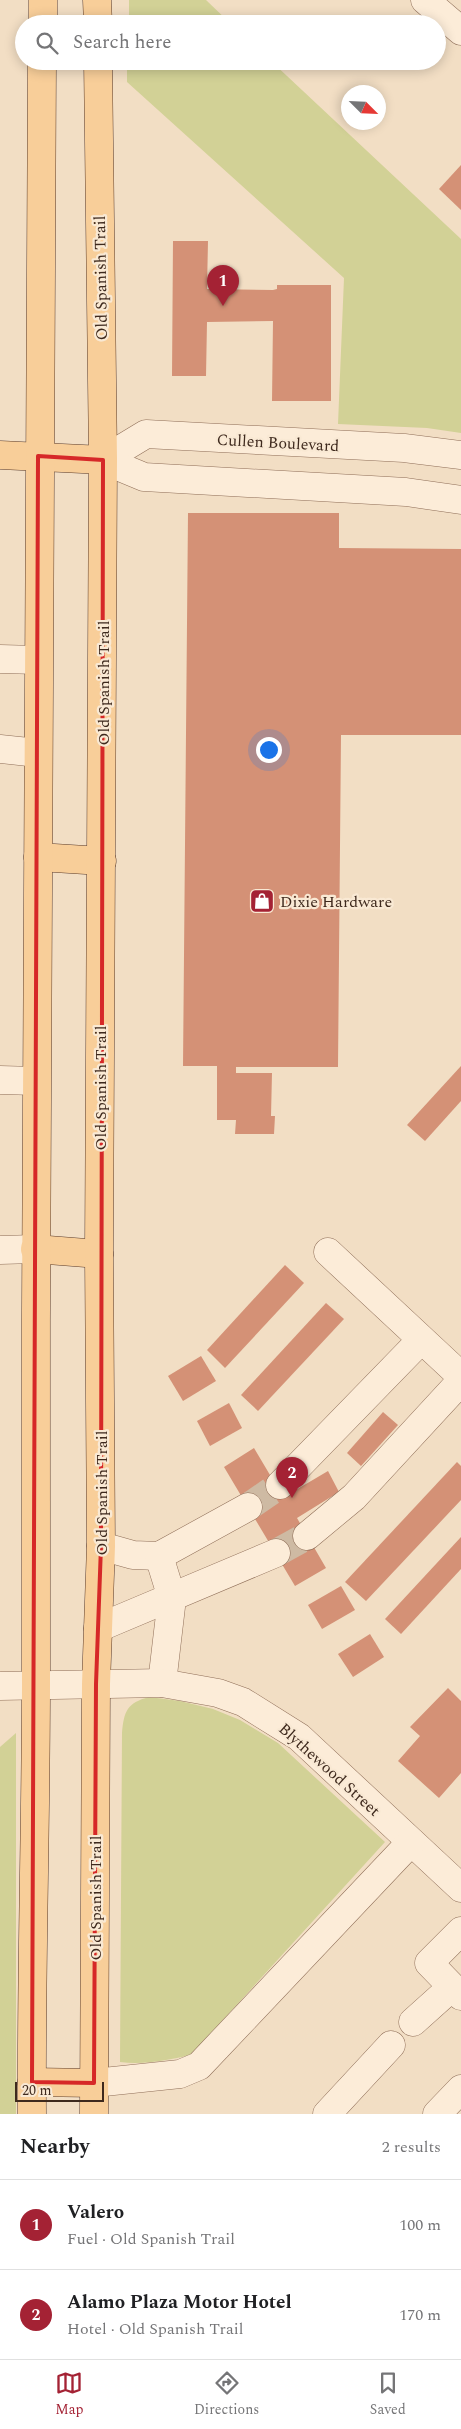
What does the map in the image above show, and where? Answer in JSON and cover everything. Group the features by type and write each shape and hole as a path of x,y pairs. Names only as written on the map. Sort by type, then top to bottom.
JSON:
{"main road":[{"path":"43,0 43,15"},
{"path":"97,0 98,15"},
{"path":"32,2114 36,1686 35,1249 38,857 38,456 42,70"},
{"name":"Old Spanish Trail","path":"94,2114 96,1684 101,1546 99,1254 102,861 102,460 98,70"},
{"path":"0,455 102,460"},
{"path":"38,857 102,861"},
{"path":"35,1249 99,1254"},
{"path":"32,2082 94,2083"}],"street":[{"path":"425,0 442,15"},
{"path":"446,18 461,31"},
{"name":"Cullen Boulevard","path":"102,460 146,434 404,448 461,456"},
{"path":"102,460 144,477 406,492 461,500"},
{"path":"0,659 38,660"},
{"path":"0,749 38,753"},
{"path":"0,1080 36,1081"},
{"path":"0,1250 35,1249"},
{"path":"328,1252 461,1376"},
{"path":"280,1485 421,1340"},
{"path":"307,1536 354,1497 461,1380"},
{"path":"101,1546 133,1554 159,1556 248,1507"},
{"path":"98,1628 276,1553"},
{"path":"159,1556 172,1598 162,1683"},
{"name":"Blythewood Street","path":"0,1686 162,1683 218,1693 243,1702 270,1717 299,1737 461,1888"},
{"path":"94,2083 180,2074 200,2066 411,1842"},
{"path":"413,2022 456,1991 429,1963 461,1931"},
{"path":"327,2114 391,2045"},
{"path":"437,2114 461,2089"}],"highlighted area":[{"path":"38,456 103,460 101,1546 96,1684 94,2083 32,2082"}],"shaded area":[{"path":"129,0 206,0 222,15 129,15"},
{"path":"127,70 281,70 341,127 341,130 345,130 461,239 461,433 427,428 338,424 344,278 127,82"},
{"path":"149,1697 180,1701 213,1709 240,1720 278,1743 385,1842 191,2055 156,2062 129,2063 120,2062 122,1733 124,1719 131,1705"},
{"path":"16,1733 16,2114 0,2114 0,1747"}],"building":[{"path":"461,165 461,210 439,189"},
{"path":"173,241 208,241 207,289 273,290 277,289 277,285 331,285 331,401 272,401 273,321 207,322 206,376 172,376"},
{"name":"Dixie Hardware","path":"188,513 339,513 339,548 461,549 461,735 341,735 338,1067 236,1067 236,1073 272,1073 271,1116 275,1116 274,1134 235,1134 236,1120 217,1120 217,1066 183,1066"},
{"path":"461,1066 461,1101 425,1141 407,1125"},
{"path":"285,1265 304,1283 225,1368 207,1350"},
{"path":"326,1303 344,1319 258,1411 241,1395"},
{"path":"201,1356 216,1381 183,1401 168,1376"},
{"path":"229,1403 242,1428 210,1446 197,1421"},
{"path":"383,1412 398,1425 361,1466 347,1453"},
{"path":"254,1448 270,1475 289,1494 328,1471 339,1492 297,1518 326,1568 295,1586 224,1467"},
{"path":"457,1462 461,1466 461,1500 366,1601 345,1582"},
{"path":"461,1537 461,1569 401,1634 385,1619"},
{"path":"341,1586 355,1610 322,1629 308,1605"},
{"path":"370,1634 384,1657 353,1677 338,1654"},
{"path":"448,1688 461,1701 461,1773 439,1798 398,1761 420,1736 410,1727"}],"tunnel":[{"path":"248,1507 280,1485"},
{"path":"276,1553 307,1536"}],"place":[{"name":"Valero","path":"223,306"},
{"name":"Dixie Hardware","path":"262,901"},
{"name":"Alamo Plaza Motor Hotel","path":"292,1498"}]}
